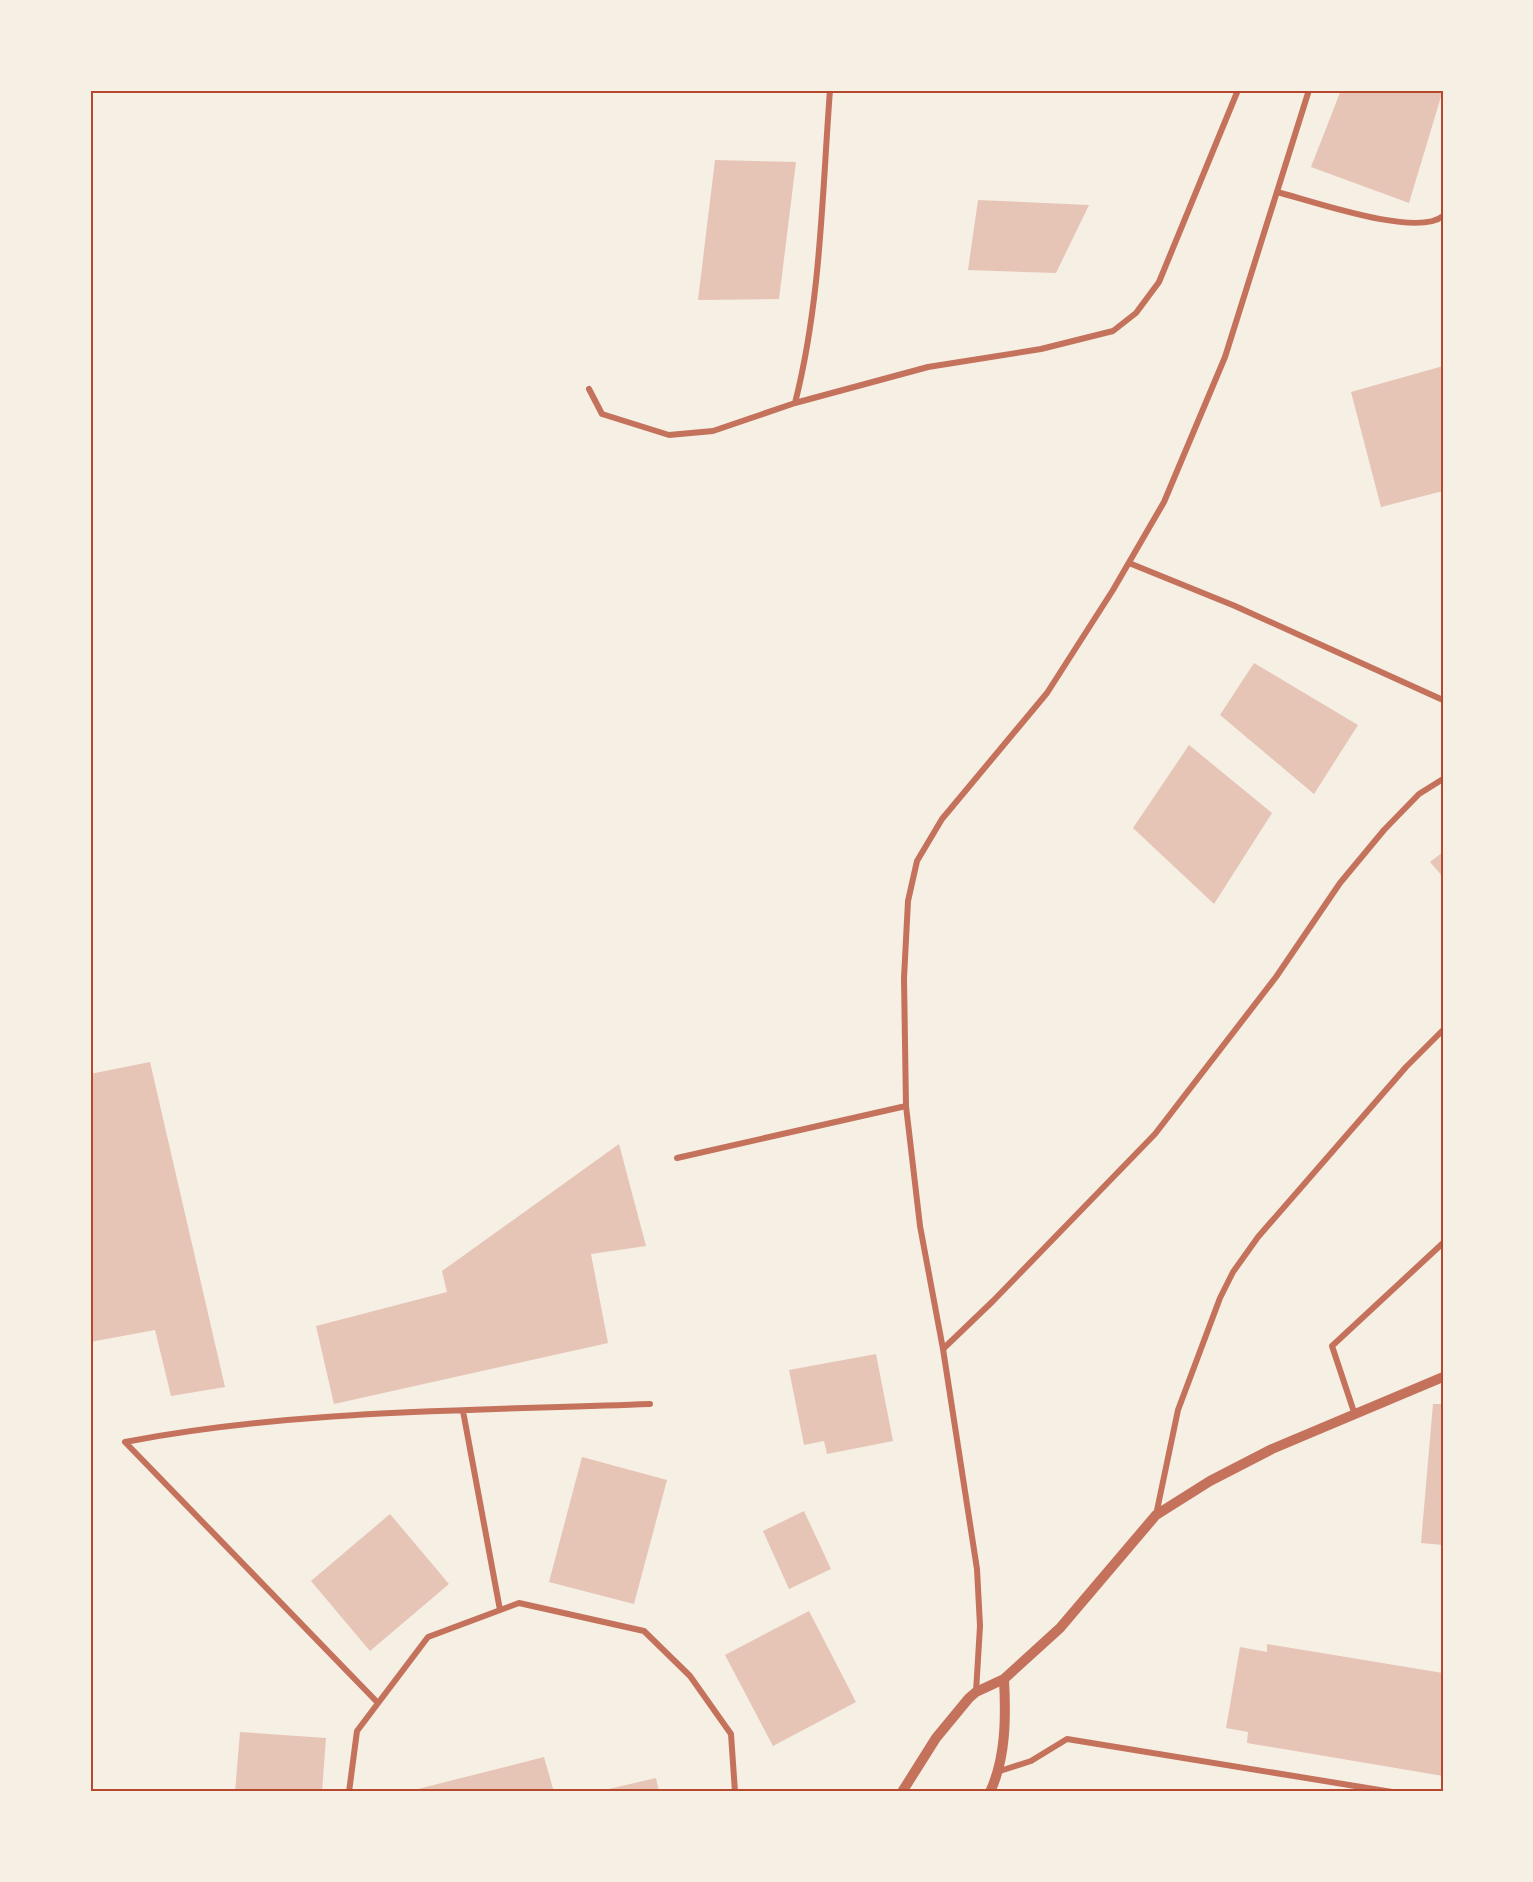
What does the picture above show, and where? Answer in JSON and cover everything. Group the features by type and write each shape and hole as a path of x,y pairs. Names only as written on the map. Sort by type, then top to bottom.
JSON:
{"street":[{"path":"795,403 807,352 821,229 830,90"},
{"path":"590,389 602,414 669,435 713,431 795,403 928,367 1041,349 1113,331 1136,313 1159,282 1238,90"},
{"path":"976,1692 980,1626 977,1569 943,1349 920,1226 906,1106 904,978 908,901 917,861 942,819 1047,693 1129,563 1164,502 1225,357 1309,90"},
{"path":"1277,192 1402,224 1435,223 1443,216"},
{"path":"1129,563 1235,606 1443,700"},
{"path":"943,1349 993,1301 1155,1134 1276,977 1340,883 1412,802 1443,779"},
{"path":"1156,1515 1178,1410 1220,1298 1233,1272 1258,1237 1406,1067 1443,1030"},
{"path":"678,1158 906,1106"},
{"path":"1355,1415 1332,1346 1443,1243"},
{"path":"902,1792 936,1738 976,1692 1004,1680 1060,1628 1156,1515 1210,1481 1272,1449 1443,1377"},
{"path":"378,1704 124,1442 191,1429 385,1414 650,1404"},
{"path":"463,1411 500,1610"},
{"path":"349,1792 357,1731 428,1637 519,1603 644,1631 690,1676 731,1734 735,1792"},
{"path":"990,1792 1000,1771 1004,1680"},
{"path":"1000,1771 1031,1761 1068,1739 1392,1792"}],"building":[{"path":"1341,90 1443,90 1409,203 1311,167"},
{"path":"715,160 796,162 779,299 698,300"},
{"path":"978,200 1089,205 1056,273 968,270"},
{"path":"1443,366 1443,491 1381,507 1351,392"},
{"path":"1254,663 1358,725 1314,794 1220,715"},
{"path":"1189,745 1272,813 1214,904 1133,828"},
{"path":"1443,852 1443,877 1430,862"},
{"path":"150,1062 225,1387 171,1396 155,1330 90,1342 90,1074"},
{"path":"619,1144 646,1246 591,1254 608,1343 334,1404 316,1326 447,1292 442,1271"},
{"path":"876,1354 893,1441 827,1454 824,1441 804,1445 789,1370"},
{"path":"1433,1404 1443,1404 1443,1545 1421,1543"},
{"path":"582,1457 667,1480 634,1604 549,1582"},
{"path":"804,1511 831,1569 789,1589 763,1531"},
{"path":"390,1514 449,1584 370,1651 311,1581"},
{"path":"809,1611 856,1702 773,1746 725,1655"},
{"path":"1267,1644 1443,1673 1443,1776 1247,1743 1248,1732 1226,1728 1240,1647 1267,1652"},
{"path":"240,1732 326,1738 322,1792 235,1792"},
{"path":"544,1757 554,1792 418,1792 418,1789"},
{"path":"656,1778 659,1792 600,1791"}]}
